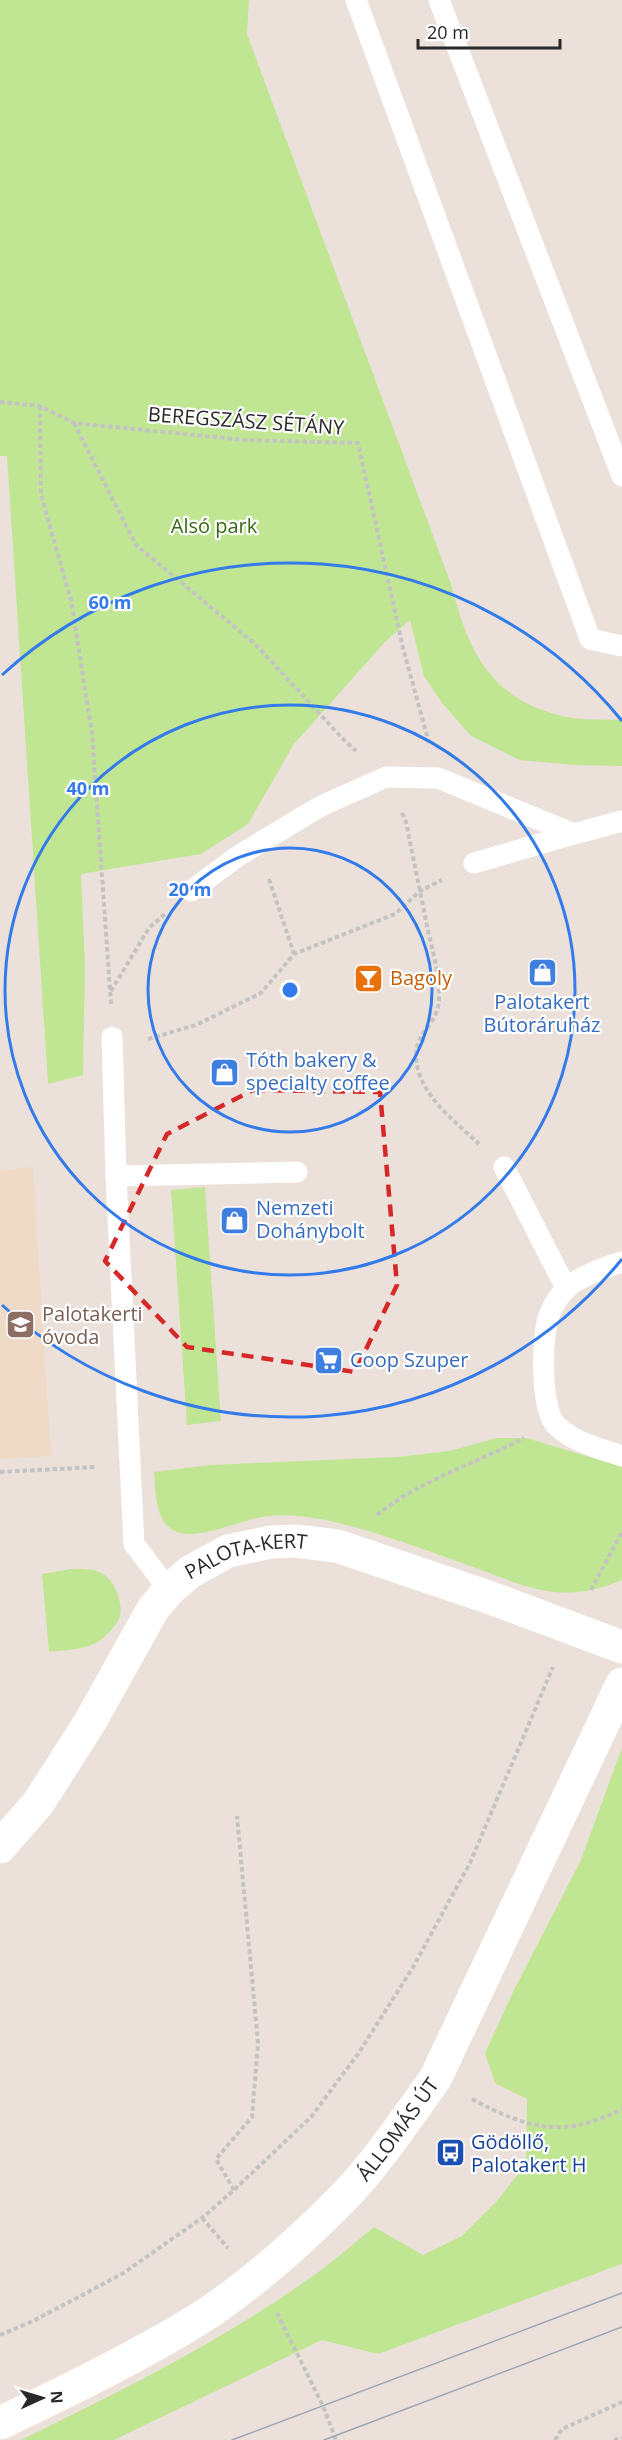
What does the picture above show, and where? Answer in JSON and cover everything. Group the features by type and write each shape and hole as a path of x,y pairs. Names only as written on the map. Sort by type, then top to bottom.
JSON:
{"main road":[{"name":"PALOTA-KERT","path":"0,1847 39,1802 90,1722 153,1609 170,1590 208,1561 228,1551 249,1545 295,1541 315,1542 346,1549 622,1647"},
{"name":"ÁLLOMÁS ÚT","path":"0,2423 51,2399 191,2324 256,2277 342,2199 435,2079 622,1683"}],"lane":[{"path":"356,0 590,639 622,646"},
{"path":"439,0 622,476"},
{"path":"191,891 257,844 321,806 386,777 438,778 574,834"},
{"path":"474,863 622,821"},
{"path":"112,1044 116,1176 134,1544 170,1590"},
{"path":"504,1167 566,1288"},
{"path":"116,1176 297,1172"},
{"path":"622,1262 606,1267 566,1288 549,1315 543,1363 544,1394 554,1423 571,1438 622,1456"}],"path":[{"name":"BEREGSZÁSZ SÉTÁNY","path":"0,402 40,406 74,423 244,440 358,443 403,648 438,778"},
{"path":"40,406 41,495 71,600 92,733 112,1044 196,1025 261,993 294,954 394,915 420,891 474,863"},
{"path":"74,423 136,545 254,643 342,738 386,777 406,822 436,971 439,999 430,1024 418,1040 416,1060 419,1074 430,1094 504,1167"},
{"path":"257,844 294,954"},
{"path":"110,991 149,928 191,891"},
{"path":"346,1549 374,1518 401,1497 426,1483 499,1452 554,1423"},
{"path":"0,1472 130,1465"},
{"path":"0,2335 33,2321 122,2274 202,2218 311,2117 358,2054 412,1970 470,1863 541,1692 571,1627 622,1532"},
{"path":"234,2190 216,2159 252,2116 258,2043 237,1816"},
{"path":"435,2079 504,2117 536,2127 587,2124 622,2109"},
{"path":"256,2277 289,2333 336,2440"},
{"path":"555,2440 562,2429 622,2402"},
{"path":"614,2440 622,2438"}],"highlighted area":[{"path":"253,1090 380,1092 397,1285 355,1372 187,1347 105,1261 167,1134"}],"shaded area":[{"name":"Palotakerti óvoda","path":"33,1167 51,1456 0,1459 0,1170"}],"green space":[{"name":"Alsó park","path":"0,0 249,0 247,34 474,650 499,684 516,697 537,708 569,718 622,720 622,766 519,760 471,736 442,703 424,676 410,620 385,642 294,744 248,824 201,854 81,874 85,966 83,1075 48,1084 7,456 0,456"},
{"path":"205,1187 221,1421 187,1425 171,1190"},
{"path":"497,1438 527,1438 622,1467 622,1580 579,1592 542,1590 367,1531 298,1516 262,1517 207,1532 186,1534 169,1528 164,1522 156,1497 154,1472 210,1465 397,1457 449,1451"},
{"path":"71,1569 92,1570 107,1577 119,1598 120,1616 108,1633 93,1644 49,1652 42,1574"},
{"path":"622,1748 622,2264 378,2354 322,2340 114,2440 21,2440 132,2385 241,2324 318,2272 374,2227 423,2255 462,2236 496,2202 526,2164 527,2099 495,2083 485,2053 513,1992 580,1862"}],"tram line":[{"path":"232,2440 622,2293"},
{"path":"324,2440 622,2327"}],"place":[{"name":"Palotakert Bútoráruház","path":"542,972"},
{"name":"Bagoly","path":"369,978"},
{"name":"Tóth bakery & specialty coffee","path":"225,1072"},
{"name":"Nemzeti Dohánybolt","path":"235,1220"},
{"name":"Palotakerti óvoda","path":"21,1325"},
{"name":"Coop Szuper","path":"329,1360"},
{"name":"Gödöllő, Palotakert H","path":"450,2153"}]}
